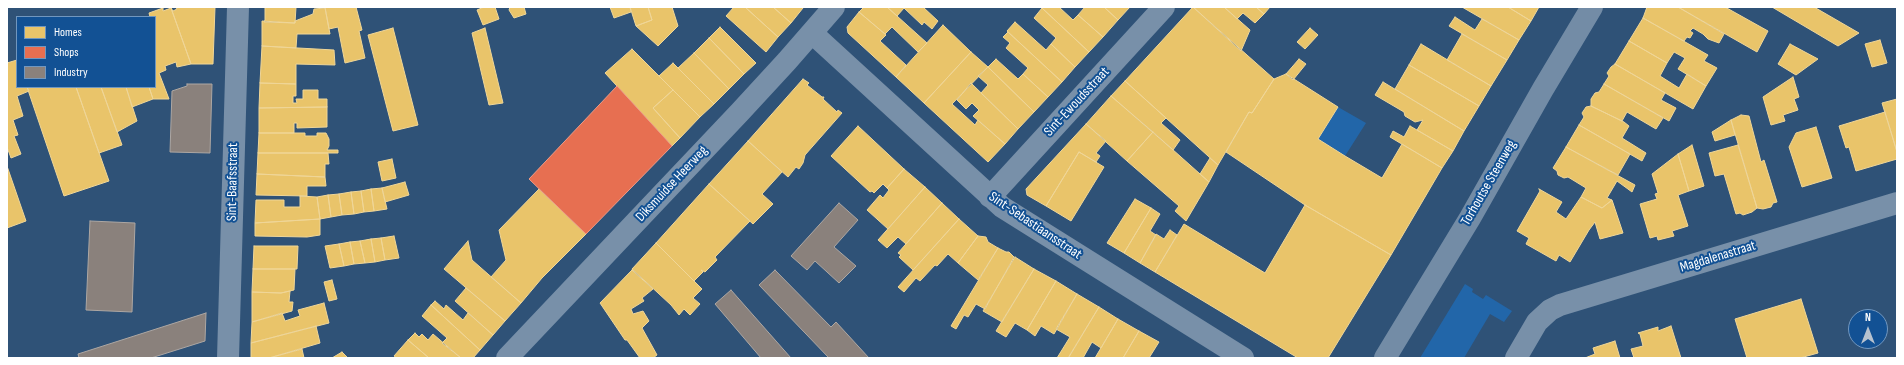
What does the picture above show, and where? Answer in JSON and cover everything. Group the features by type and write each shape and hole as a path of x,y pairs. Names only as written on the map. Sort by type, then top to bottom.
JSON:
{"main road":[{"name":"Torhoutse Steenweg","path":"1386,358 1470,218 1543,89 1592,7"}],"street":[{"name":"Sint-Baafsstraat","path":"228,358 238,7"},
{"name":"Diksmuidse Heerweg","path":"507,358 740,112 834,7"},
{"name":"Sint-Ewoudsstraat","path":"990,197 1164,7"},
{"name":"Sint-Sebastiaansstraat","path":"812,33 990,197 1009,212 1243,358"},
{"name":"Magdalenastraat","path":"1516,358 1532,329 1542,316 1560,305 1897,203"}],"shaded area":[{"path":"1338,107 1366,123 1345,156 1318,139"},
{"path":"1465,284 1473,289 1472,292 1483,299 1486,295 1512,311 1504,322 1490,314 1464,358 1420,358"}],"building: Homes":[{"path":"176,7 215,7 213,64 191,64 171,8 173,11 177,9"},
{"path":"265,7 296,7 295,23 264,22"},
{"path":"325,7 356,7 362,30 359,31 365,58 345,63 338,27 329,29"},
{"path":"484,7 495,7 499,19 483,25 477,10"},
{"path":"510,7 524,7 526,14 514,18 509,10"},
{"path":"610,7 630,7 631,12 614,18"},
{"path":"630,7 648,7 652,20 636,26"},
{"path":"648,7 672,7 678,26 658,46 636,26 652,20"},
{"path":"734,7 745,7 778,37 766,52 726,16"},
{"path":"745,7 773,7 791,23 778,37"},
{"path":"773,7 801,7 803,8 791,23"},
{"path":"864,7 887,7 927,43 918,52 892,27 885,34 859,12"},
{"path":"887,7 923,7 938,21 932,29 924,22 922,25 904,8 897,16"},
{"path":"1059,7 1073,20 1078,15 1103,37 1089,52 1042,8"},
{"path":"1085,7 1104,7 1118,20 1103,37 1078,15"},
{"path":"1104,7 1130,7 1118,20"},
{"path":"1193,7 1224,7 1250,30 1241,51"},
{"path":"1193,7 1274,79 1252,113 1249,112 1218,165 1125,81"},
{"path":"1224,7 1256,7 1264,14 1255,23 1243,13 1237,19"},
{"path":"1256,7 1270,7 1264,14"},
{"path":"1462,7 1508,7 1531,21 1519,40"},
{"path":"1508,7 1539,7 1531,21"},
{"path":"1647,7 1678,7 1724,34 1719,43 1708,39 1693,28 1690,31 1693,33 1690,38 1687,37 1684,41 1643,18"},
{"path":"1678,7 1725,7 1768,31 1757,52"},
{"path":"1772,7 1814,7 1859,33 1838,46"},
{"path":"163,8 163,11 171,8 191,64 177,67 176,62 165,66 166,70 159,73 169,99 153,99 149,88 156,88 156,16 150,16 149,13"},
{"path":"325,8 330,34 297,34 296,48 262,46 262,21 295,23 295,21 313,14 314,9"},
{"path":"1042,8 1089,52 1075,67 1051,44 1056,38 1034,18"},
{"path":"859,12 886,35 880,41 906,65 896,77 848,33 847,27"},
{"path":"1455,17 1475,30 1482,19 1519,40 1507,60 1449,26"},
{"path":"1643,18 1708,55 1704,61 1717,68 1706,86 1678,69 1685,58 1674,52 1667,63 1629,41"},
{"path":"1015,22 1046,50 1051,44 1075,67 1062,82 1007,31"},
{"path":"943,25 971,52 924,103 896,77"},
{"path":"720,27 756,63 744,74 709,38"},
{"path":"393,28 418,125 393,131 368,35"},
{"path":"485,28 503,103 489,105 472,33"},
{"path":"1310,28 1318,35 1305,49 1297,42"},
{"path":"1008,32 1062,82 1048,97 1023,74 1028,68 1006,48 1010,43 1003,37"},
{"path":"1462,34 1507,60 1491,86 1447,60"},
{"path":"709,38 744,74 729,89 694,53"},
{"path":"1880,40 1887,63 1872,67 1865,44"},
{"path":"1629,41 1667,63 1660,76 1679,88 1687,74 1706,86 1693,109 1615,64"},
{"path":"1421,44 1491,86 1479,106 1409,65"},
{"path":"1790,44 1818,59 1796,75 1778,64"},
{"path":"262,46 334,50 335,65 296,64 296,84 260,83"},
{"path":"632,49 673,90 653,108 680,138 672,146 605,73"},
{"path":"971,52 988,67 952,104 975,125 978,120 1005,144 988,162 924,103"},
{"path":"694,53 729,89 714,104 678,68"},
{"path":"996,59 1018,79 1023,74 1048,97 1034,112 988,67"},
{"path":"1299,59 1306,64 1293,80 1286,74"},
{"path":"16,60 16,88 28,88 29,91 17,96 23,116 13,120 18,135 14,136 21,154 11,158 7,147 7,63"},
{"path":"673,63 714,104 700,117 659,76"},
{"path":"1615,64 1665,93 1661,100 1676,108 1669,121 1604,84 1609,76 1607,73"},
{"path":"1409,65 1479,106 1464,131 1395,89"},
{"path":"988,67 1034,112 1018,129 981,93 988,85 978,76"},
{"path":"1286,74 1338,107 1318,139 1345,156 1382,178 1402,144 1442,168 1391,255 1305,205 1226,152 1249,112 1252,113 1274,79"},
{"path":"1793,77 1799,97 1794,99 1798,110 1783,115 1785,121 1771,125 1763,97"},
{"path":"803,79 809,83 807,85 824,97 823,99 837,112 838,110 842,113 805,155 803,163 799,169 796,167 788,177 748,141"},
{"path":"1125,81 1166,118 1161,123 1180,140 1173,150 1111,96"},
{"path":"1383,82 1464,131 1453,151 1417,130 1423,120 1415,122 1405,116 1404,112 1375,95"},
{"path":"260,83 296,84 296,96 293,96 293,103 297,103 296,99 303,99 303,90 318,90 318,99 327,99 327,107 259,108"},
{"path":"971,83 1018,129 1005,144 973,116 979,110 972,103 966,109 957,100"},
{"path":"1604,84 1663,118 1656,129 1627,112 1622,121 1591,106 1591,99 1595,93 1599,92"},
{"path":"27,88 76,88 109,181 64,196"},
{"path":"76,88 101,88 122,145 99,153"},
{"path":"101,88 126,88 137,121 117,132"},
{"path":"126,88 149,88 153,99 132,107"},
{"path":"673,90 700,117 680,138 653,108"},
{"path":"1111,96 1153,132 1127,161 1086,124"},
{"path":"1897,99 1897,152 1882,103"},
{"path":"1591,106 1624,122 1629,126 1622,138 1646,153 1642,161 1579,125 1584,117 1582,113 1586,107"},
{"path":"327,107 327,127 297,128 297,123 294,123 294,133 259,133 259,108"},
{"path":"1885,112 1897,152 1897,159 1856,171 1849,147 1846,148 1839,126"},
{"path":"1741,115 1749,116 1761,162 1764,160 1777,202 1773,203 1771,207 1763,209 1757,208 1731,120"},
{"path":"1731,120 1735,135 1715,141 1712,132"},
{"path":"1086,124 1106,141 1096,153 1100,156 1096,162 1079,152 1046,206 1027,195 1026,189"},
{"path":"1579,125 1630,154 1618,175 1566,147"},
{"path":"858,126 904,169 887,188 883,184 874,193 872,191 870,192 831,156"},
{"path":"1410,126 1453,151 1442,168 1390,137 1393,131 1404,137"},
{"path":"1816,127 1832,178 1802,187 1789,147 1796,133"},
{"path":"1153,132 1209,182 1186,221 1175,211 1179,206 1127,161"},
{"path":"259,133 305,133 305,136 317,136 317,133 326,133 329,139 329,146 327,150 338,150 338,153 258,153"},
{"path":"748,141 782,172 762,194 773,204 753,224 709,184"},
{"path":"1692,145 1704,186 1689,191 1678,154"},
{"path":"1738,145 1757,208 1752,212 1743,215 1740,213 1736,214 1724,174 1715,176 1709,153"},
{"path":"1566,147 1635,185 1632,192 1617,181 1607,198 1612,200 1602,208 1581,197 1586,188 1568,177 1564,178 1558,175 1557,171 1553,168"},
{"path":"1079,152 1104,167 1071,221 1046,206"},
{"path":"258,153 328,153 329,164 325,164 325,177 257,174"},
{"path":"1678,154 1689,191 1678,195 1688,226 1672,231 1674,236 1658,240 1657,236 1650,238 1640,204 1657,199 1655,194 1658,193 1652,174"},
{"path":"1210,158 1218,165 1209,182 1200,174"},
{"path":"392,159 396,178 382,181 378,162"},
{"path":"7,166 26,221 7,228"},
{"path":"904,169 925,187 888,229 867,210 880,195 883,198 889,190 887,188"},
{"path":"257,174 325,177 326,186 307,186 307,196 256,195"},
{"path":"405,182 409,195 385,202 382,188"},
{"path":"709,184 750,221 715,257 717,260 705,272 701,270 703,272 694,281 656,243"},
{"path":"925,187 942,203 906,244 898,237 887,248 878,240"},
{"path":"382,188 387,209 374,211 371,189"},
{"path":"371,189 374,211 364,212 361,191"},
{"path":"539,189 586,234 542,278 521,303 491,277 506,260 499,230"},
{"path":"1539,189 1562,202 1556,212 1566,219 1581,197 1602,208 1612,200 1623,233 1600,239 1595,222 1570,262 1559,255 1556,261 1526,244 1529,238 1517,231 1540,191"},
{"path":"361,191 364,212 354,214 351,192"},
{"path":"351,192 354,214 342,215 339,194"},
{"path":"339,194 342,215 331,217 328,195"},
{"path":"328,195 331,217 320,219 317,197"},
{"path":"300,196 317,197 320,219 255,223 256,200 284,200 284,207 300,207"},
{"path":"1135,199 1151,208 1124,253 1107,243"},
{"path":"942,203 959,219 913,270 899,257 901,255 898,253"},
{"path":"1305,205 1391,255 1328,358 1298,358 1155,272 1184,224 1265,273"},
{"path":"1151,208 1160,214 1150,231 1156,235 1140,263 1124,253"},
{"path":"320,219 320,235 307,237 255,236 255,223"},
{"path":"959,219 978,236 958,263 948,254 920,281 916,278 904,292 898,287"},
{"path":"1170,230 1177,235 1155,272 1140,263 1156,234 1164,239"},
{"path":"394,236 399,258 385,260 381,238"},
{"path":"978,236 986,237 988,242 998,248 978,280 958,263"},
{"path":"381,238 385,260 375,262 371,239"},
{"path":"371,239 375,262 365,263 360,241"},
{"path":"360,241 365,263 354,264 350,242"},
{"path":"468,241 472,260 521,303 505,321 444,269"},
{"path":"350,242 354,264 344,266 339,244"},
{"path":"656,243 702,289 693,298 700,304 690,315 684,309 679,315 671,305 632,269"},
{"path":"339,244 344,266 330,268 325,246"},
{"path":"254,246 298,246 297,269 253,269"},
{"path":"998,248 1009,252 1014,257 985,309 976,304 968,317 964,315 956,329 951,326"},
{"path":"1015,257 1034,269 1002,322 983,311"},
{"path":"253,269 295,269 294,290 281,293 252,292"},
{"path":"1034,269 1056,281 1027,330 1015,323 1006,337 996,331"},
{"path":"632,270 653,289 642,298 644,301 631,309 633,314 643,311 649,321 642,328 657,355 653,358 640,358 627,340 625,340 600,303"},
{"path":"332,280 337,299 329,301 324,282"},
{"path":"1056,281 1077,294 1054,334 1041,326 1035,336 1027,330"},
{"path":"466,288 505,321 493,335 455,301"},
{"path":"290,291 289,302 293,302 292,311 252,322 252,292 281,293"},
{"path":"1077,294 1099,307 1068,358 1057,358 1070,337 1056,329"},
{"path":"1801,299 1818,353 1800,358 1747,358 1735,319"},
{"path":"435,301 444,309 446,305 463,320 468,313 493,335 480,350 431,305"},
{"path":"324,303 329,323 251,343 252,322 282,313 285,321 300,316 298,310"},
{"path":"431,305 480,350 473,358 461,358 442,343 447,338 422,316"},
{"path":"1099,307 1118,319 1101,348 1092,342 1083,358 1069,357"},
{"path":"1118,319 1139,331 1123,358 1095,358"},
{"path":"316,326 320,343 269,358 251,358 251,343"},
{"path":"1671,326 1681,358 1634,358 1631,349 1643,346 1640,334 1638,333 1658,327 1658,331"},
{"path":"1139,331 1159,342 1149,358 1123,358"},
{"path":"415,333 419,337 422,334 428,340 433,334 461,358 429,358 408,340"},
{"path":"408,340 429,358 397,358 394,356"},
{"path":"1615,341 1620,358 1585,358 1595,354 1593,348"},
{"path":"302,349 304,358 269,358"},
{"path":"342,352 348,358 332,358"}],"building: Shops":[{"path":"617,86 672,146 586,234 529,179"}],"building: Industry":[{"path":"187,84 212,84 210,153 170,152 172,91 187,86"},
{"path":"839,203 858,220 834,247 856,266 839,283 815,261 807,270 791,256"},
{"path":"90,221 135,223 132,312 86,310"},
{"path":"775,270 831,327 836,322 869,358 829,358 759,285"},
{"path":"731,290 791,358 761,358 715,304"},
{"path":"206,313 205,341 151,358 79,358 78,354"}]}
